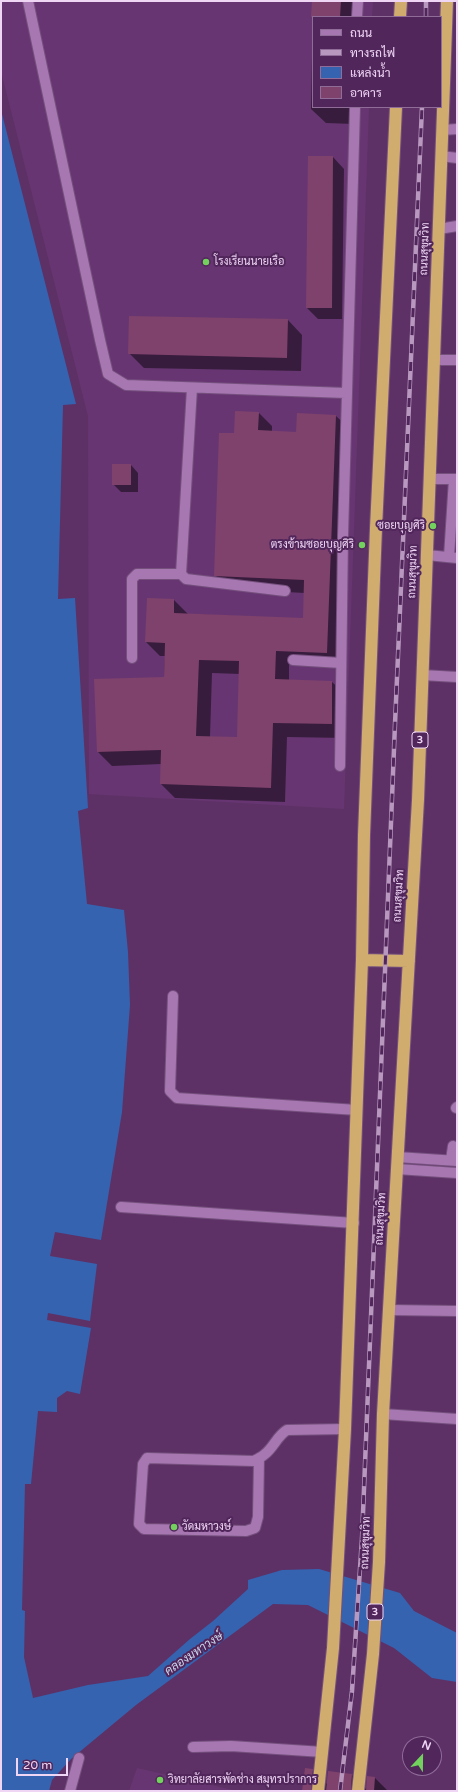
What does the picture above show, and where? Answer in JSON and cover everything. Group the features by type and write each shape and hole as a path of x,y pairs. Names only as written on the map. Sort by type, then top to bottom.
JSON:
{"highway":[{"path":"400,16 401,1"},
{"name":"ถนนสุขุมวิท","path":"358,1791 373,1654 379,1562 383,1414 418,800 447,1"},
{"path":"318,1791 333,1648 344,1468 354,1222 362,960 364,835 376,528 396,108"},
{"path":"362,960 408,961"}],"street":[{"path":"28,1 108,374 126,385 346,393"},
{"path":"357,16 358,1"},
{"path":"340,766 346,393 355,108"},
{"path":"442,130 457,129"},
{"path":"441,156 457,158"},
{"path":"439,229 457,226"},
{"path":"434,360 457,360"},
{"path":"181,574 192,388"},
{"path":"427,555 453,557 455,479 430,479"},
{"path":"132,658 132,579 137,574 181,574 186,579 285,590"},
{"path":"293,660 341,663"},
{"path":"422,675 457,678"},
{"path":"173,996 170,1091 178,1098 357,1110"},
{"path":"397,1163 454,1160 453,1146"},
{"path":"397,1163 457,1173"},
{"path":"122,1207 354,1222"},
{"path":"389,1310 457,1311"},
{"path":"383,1414 457,1419"},
{"path":"259,1458 258,1517 255,1528 246,1531 144,1529 139,1524 143,1464 147,1458 254,1461 265,1454 281,1434 287,1430 345,1430"},
{"path":"193,1747 231,1746 323,1752"},
{"path":"70,1791 79,1758"}],"shaded area":[{"name":"โรงเรียนนายเรือ","path":"1,1 373,1 372,16 312,16 312,108 369,108 344,809 89,794 88,416 1,71"},
{"name":"วิทยาลัยสารพัดช่าง สมุทรปราการ","path":"137,1768 237,1791 129,1791"}],"water":[{"name":"คลองมหาวงษ์","path":"1,110 76,404 63,405 58,599 75,598 88,808 78,811 87,904 124,910 128,952 130,1005 122,1112 101,1240 55,1232 50,1256 97,1264 90,1321 48,1313 47,1320 91,1328 80,1394 67,1391 57,1398 57,1412 38,1411 31,1484 25,1484 22,1610 25,1611 24,1657 33,1698 88,1685 148,1676 248,1589 248,1580 282,1570 319,1569 400,1593 414,1611 457,1633 457,1682 432,1678 394,1648 308,1605 273,1604 136,1705 71,1759 52,1780 49,1791 1,1791"}],"building":[{"path":"312,1 341,1 340,16 311,17"},
{"path":"308,156 333,156 332,308 306,308"},
{"path":"129,316 288,319 287,358 128,354"},
{"path":"235,411 259,412 258,430 296,432 297,413 336,415 327,653 276,651 275,679 332,681 332,724 273,723 271,788 160,784 161,750 97,752 94,679 164,677 165,643 145,642 147,598 174,599 174,613 303,618 304,580 214,576 219,433 234,433","holes":["199,660 239,661 237,737 196,736"]},
{"path":"112,464 131,464 131,485 112,485"},
{"path":"305,1768 313,1769 311,1791 302,1791"},
{"path":"328,1771 352,1774 351,1791 326,1791"},
{"path":"367,1776 375,1777 374,1791 366,1791"}],"railway":[{"path":"426,1 426,16"},
{"path":"340,1791 352,1691 362,1538 422,108"}],"place":[{"name":"โรงเรียนนายเรือ","path":"206,262"},
{"name":"ซอยบุญศิริ","path":"433,526"},
{"name":"ตรงข้ามซอยบุญศิริ","path":"362,545"},
{"name":"วัดมหาวงษ์","path":"174,1527"},
{"name":"วิทยาลัยสารพัดช่าง สมุทรปราการ","path":"160,1780"}]}
